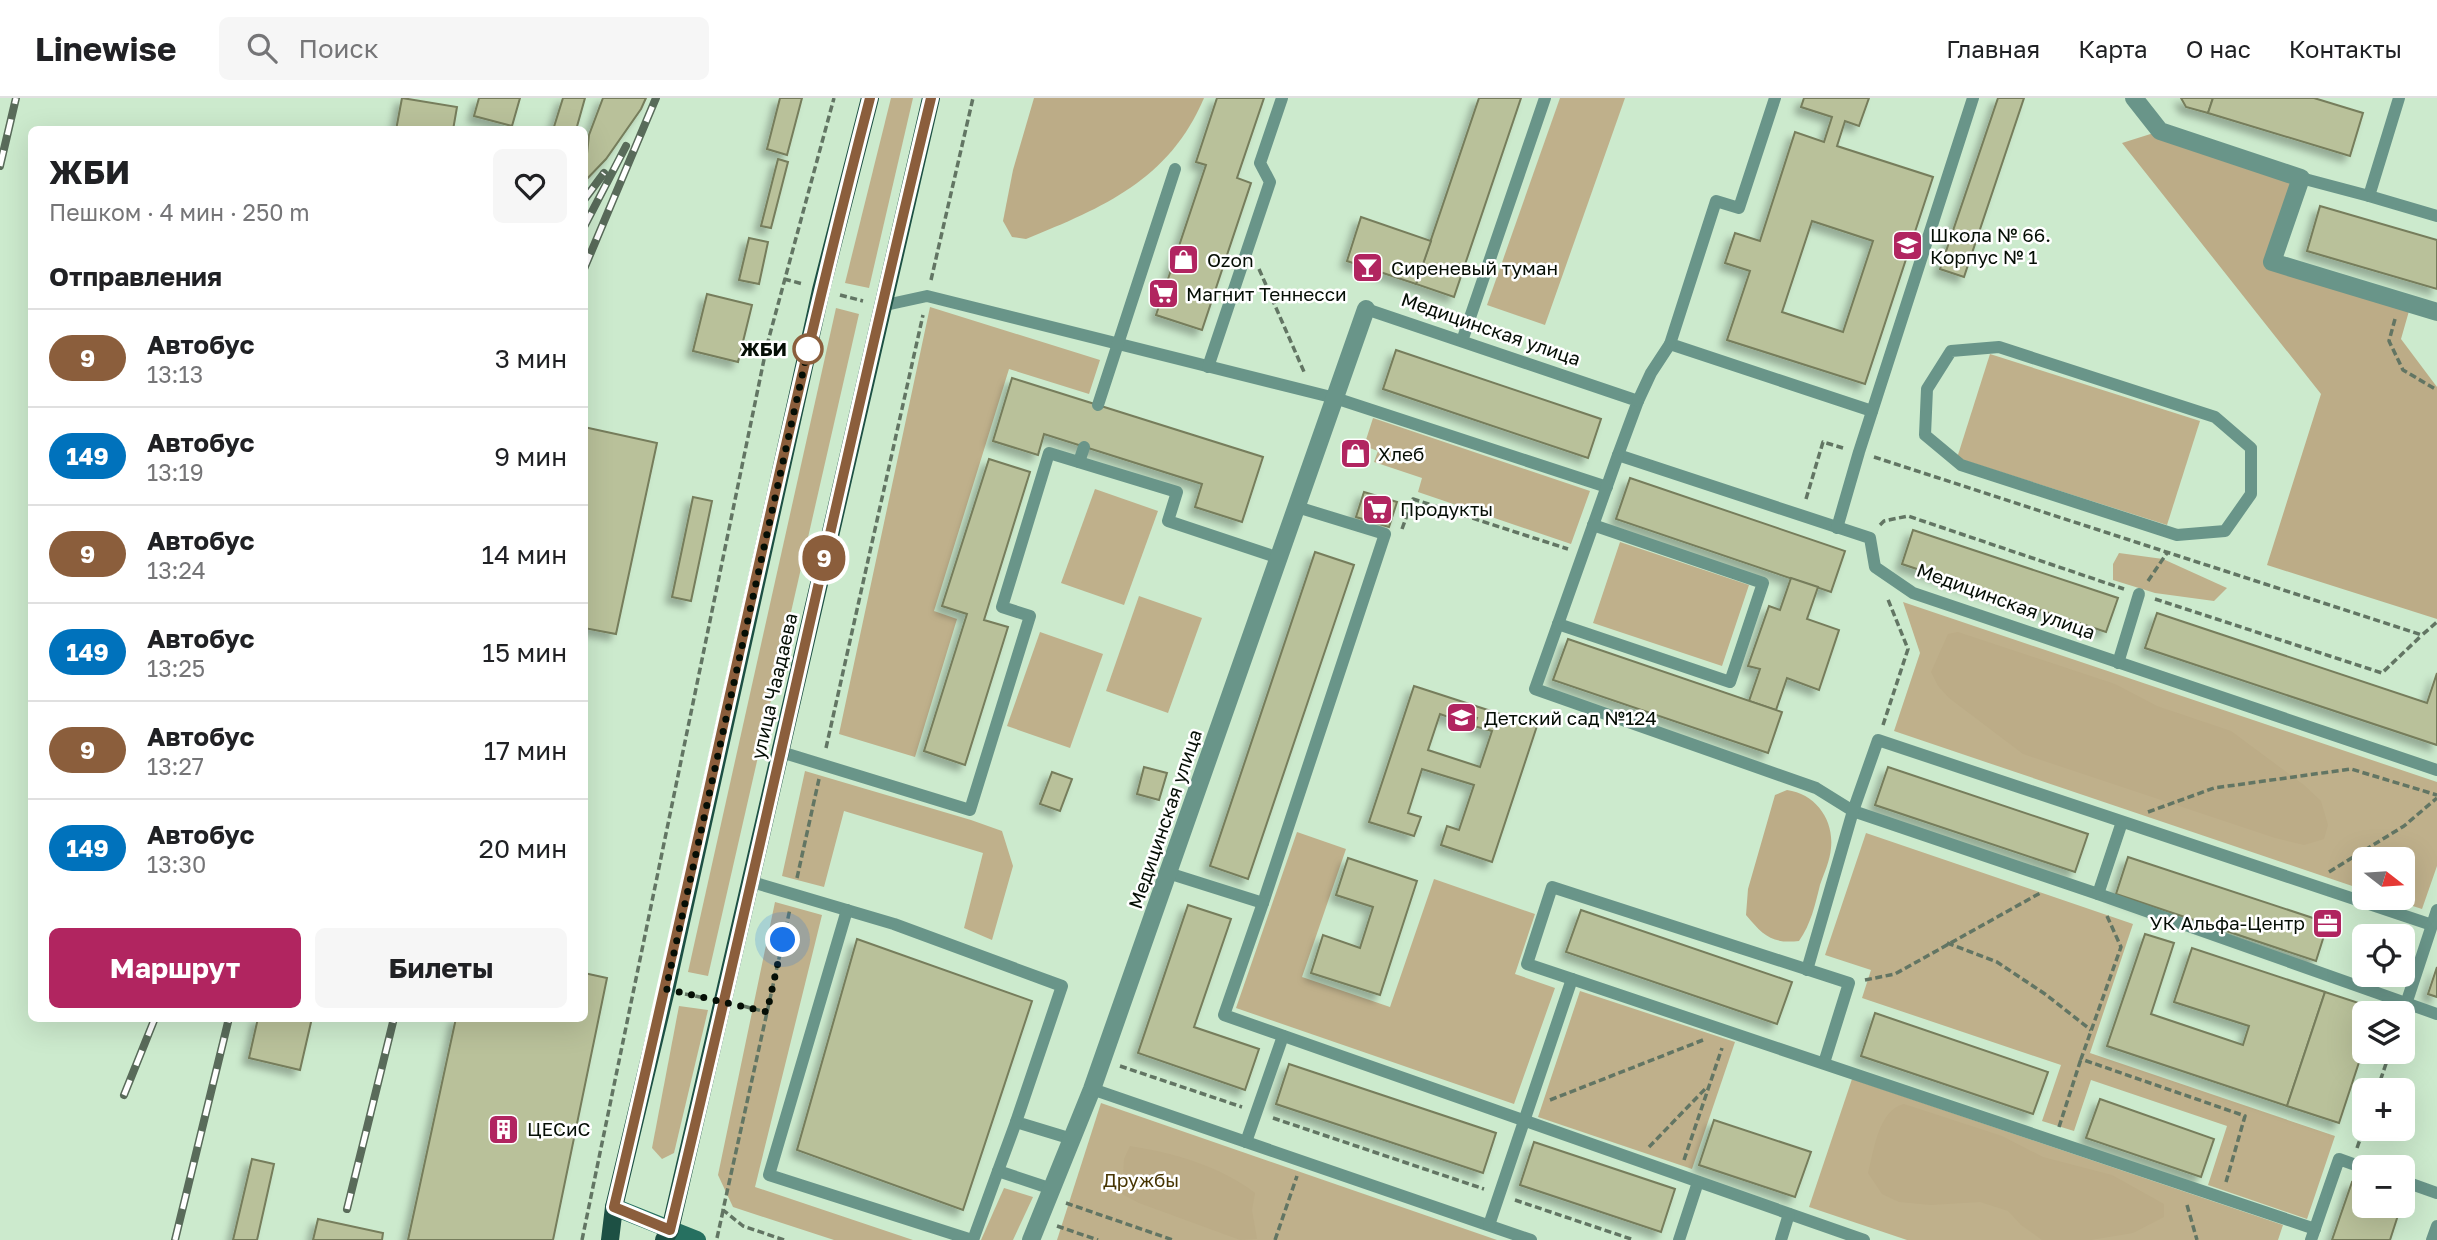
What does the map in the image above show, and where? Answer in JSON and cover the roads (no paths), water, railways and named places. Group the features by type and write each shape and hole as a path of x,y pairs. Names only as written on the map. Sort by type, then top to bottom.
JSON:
{"main road":[{"name":"улица Чаадаева","path":"610,1240 614,1207 666,989 821,290 870,98"},
{"name":"улица Чаадаева","path":"667,1235 725,1002 881,306 931,98"},
{"path":"614,1207 667,1235 697,1240"}],"street":[{"path":"2134,98 2160,131 2301,178 2272,262 2437,312"},
{"name":"Медицинская улица","path":"1031,1240 1092,1089 1366,309"}],"lane":[{"path":"1208,367 1270,182 1260,163 1282,98"},
{"path":"1462,341 1545,98"},
{"path":"1775,98 1739,208 1716,201 1670,344 1651,373 1638,401 1535,689 1816,788 1853,811 2098,894 2398,1001"},
{"path":"1618,455 1837,528 1858,452 1973,98"},
{"path":"2369,196 2399,98"},
{"path":"1098,405 1175,169"},
{"path":"2301,178 2437,216"},
{"path":"881,306 927,296 1335,398 1607,487"},
{"name":"Медицинская улица","path":"1366,309 1638,401"},
{"path":"1670,344 1872,411"},
{"path":"1999,347 2215,417 2251,448 2251,494 2225,531 2178,535 1961,465 1925,435 1927,389 1951,351 1999,347"},
{"path":"1079,462 1084,447"},
{"path":"780,752 970,810 1030,616 1002,607 1049,453 1177,492 1168,522 1279,558"},
{"path":"1297,507 1385,534 1264,904 1224,1016 1525,1115 1637,1160 1864,1240"},
{"path":"1558,624 1730,682 1763,583 1593,525"},
{"name":"Медицинская улица","path":"1837,528 1870,538 1875,567 1913,593 2437,770"},
{"path":"2118,663 2139,594"},
{"path":"1807,970 1853,811 1878,740 2432,925"},
{"path":"2098,894 2122,822"},
{"path":"1168,873 1264,904"},
{"path":"752,881 847,910 1062,986 973,1240 769,1175 847,910"},
{"path":"1824,1063 1849,983 1552,887 1527,964 2221,1197 2313,1234 2339,1159 2352,1164"},
{"path":"2407,1001 2437,910"},
{"path":"1489,1226 1572,979"},
{"path":"2415,1007 2437,1014"},
{"path":"1247,1142 1283,1036"},
{"path":"1092,1089 1531,1240"},
{"path":"1016,1122 1072,1139"},
{"path":"998,1171 1050,1193"},
{"path":"1679,1240 1698,1182"},
{"path":"2415,1185 2437,1193"},
{"path":"1781,1240 1789,1214"},
{"path":"2432,1240 2437,1226"}],"railway":[{"path":"0,166 16,98"},
{"path":"588,260 656,98"},
{"path":"588,219 626,146"},
{"path":"588,195 604,173"},
{"path":"124,1095 153,1022"},
{"path":"175,1240 228,1022"},
{"path":"347,1209 393,1022"}],"place":[{"name":"Школа № 66. Корпус № 1","path":"1907,246"},
{"name":"Ozon","path":"1184,260"},
{"name":"Сиреневый туман","path":"1368,268"},
{"name":"Магнит Теннесси","path":"1163,294"},
{"name":"ЖБИ","path":"808,349"},
{"name":"Хлеб","path":"1355,454"},
{"name":"Продукты","path":"1377,509"},
{"name":"Детский сад №124","path":"1461,718"},
{"name":"УК Альфа-Центр","path":"2328,923"},
{"name":"ЦЕСиС","path":"504,1129"}],"park label":[{"name":"Дружбы","path":"1141,1180"}]}
